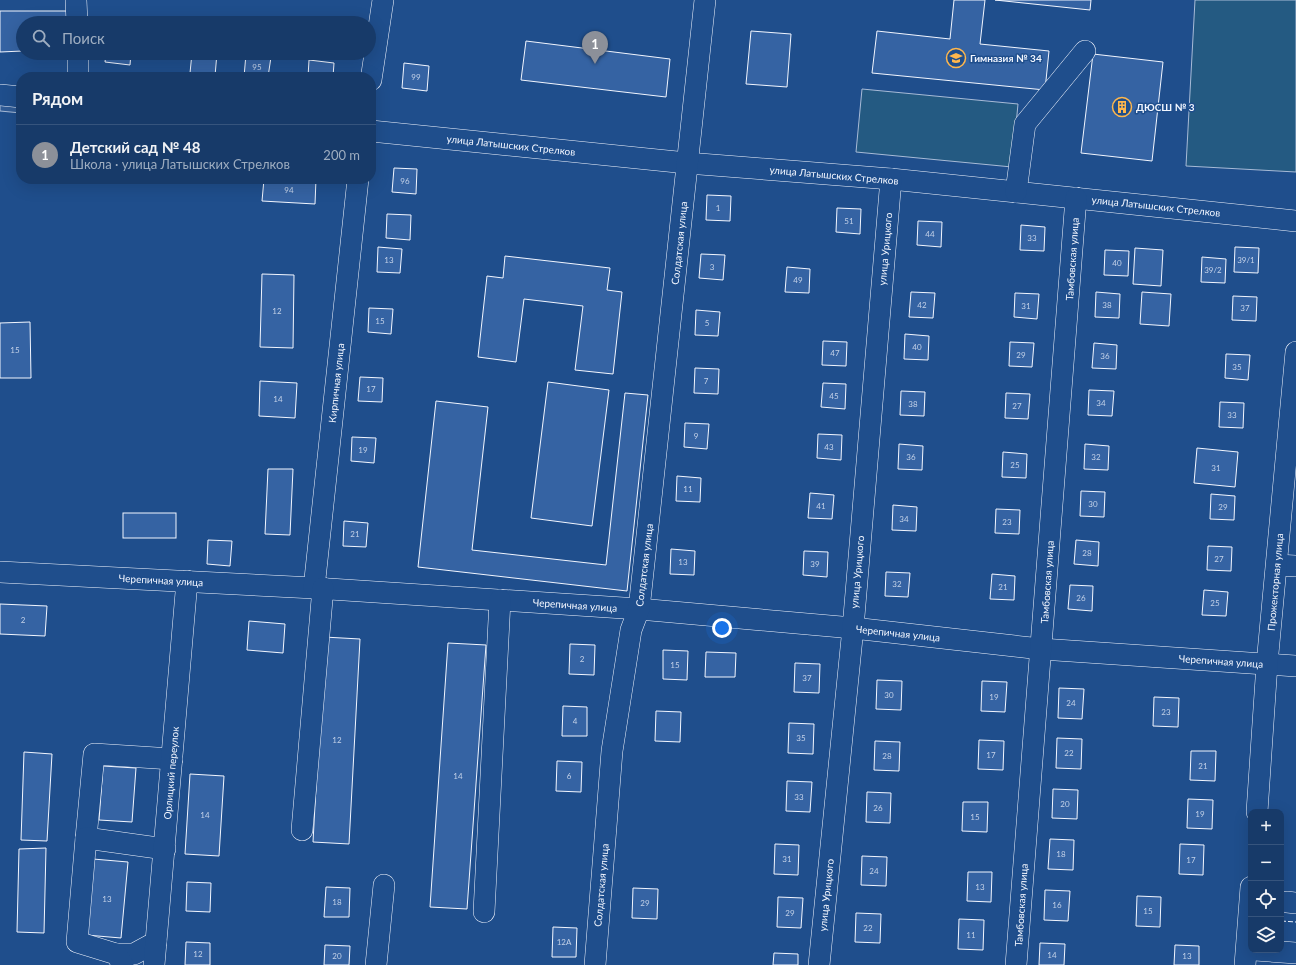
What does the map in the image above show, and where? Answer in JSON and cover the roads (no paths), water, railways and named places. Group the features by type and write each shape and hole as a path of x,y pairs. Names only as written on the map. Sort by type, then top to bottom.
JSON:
{"street":[{"path":"76,0 77,16"},
{"path":"376,47 383,0"},
{"name":"Солдатская улица","path":"595,965 612,752 631,630 639,609 705,0"},
{"path":"1016,192 1025,124 1085,51"},
{"path":"78,60 78,72"},
{"path":"372,72 374,60"},
{"path":"0,95 16,97"},
{"name":"улица Латышских Стрелков","path":"376,132 687,163 891,179 1296,221"},
{"name":"улица Урицкого","path":"819,965 853,628 891,179"},
{"name":"Кирпичная улица","path":"318,588 358,184"},
{"name":"Тамбовская улица","path":"1016,965 1076,198"},
{"name":"Прожекторная улица","path":"1257,809 1267,664 1286,565 1296,352"},
{"name":"Черепичная улица","path":"0,572 318,588 639,609 853,628 1041,649 1296,666"},
{"name":"Орлицкий переулок","path":"154,965 187,581"},
{"path":"302,830 318,588"},
{"path":"484,912 500,600"},
{"path":"156,942 119,960 78,942 86,838 94,754 172,759"},
{"path":"86,838 164,849"},
{"path":"376,965 384,885"},
{"path":"1250,917 1249,954 1296,953"}],"place":[{"name":"Гимназия № 34","path":"956,58"},
{"name":"Детский сад № 48","path":"595,64"},
{"name":"ДЮСШ № 3","path":"1122,107"}]}
